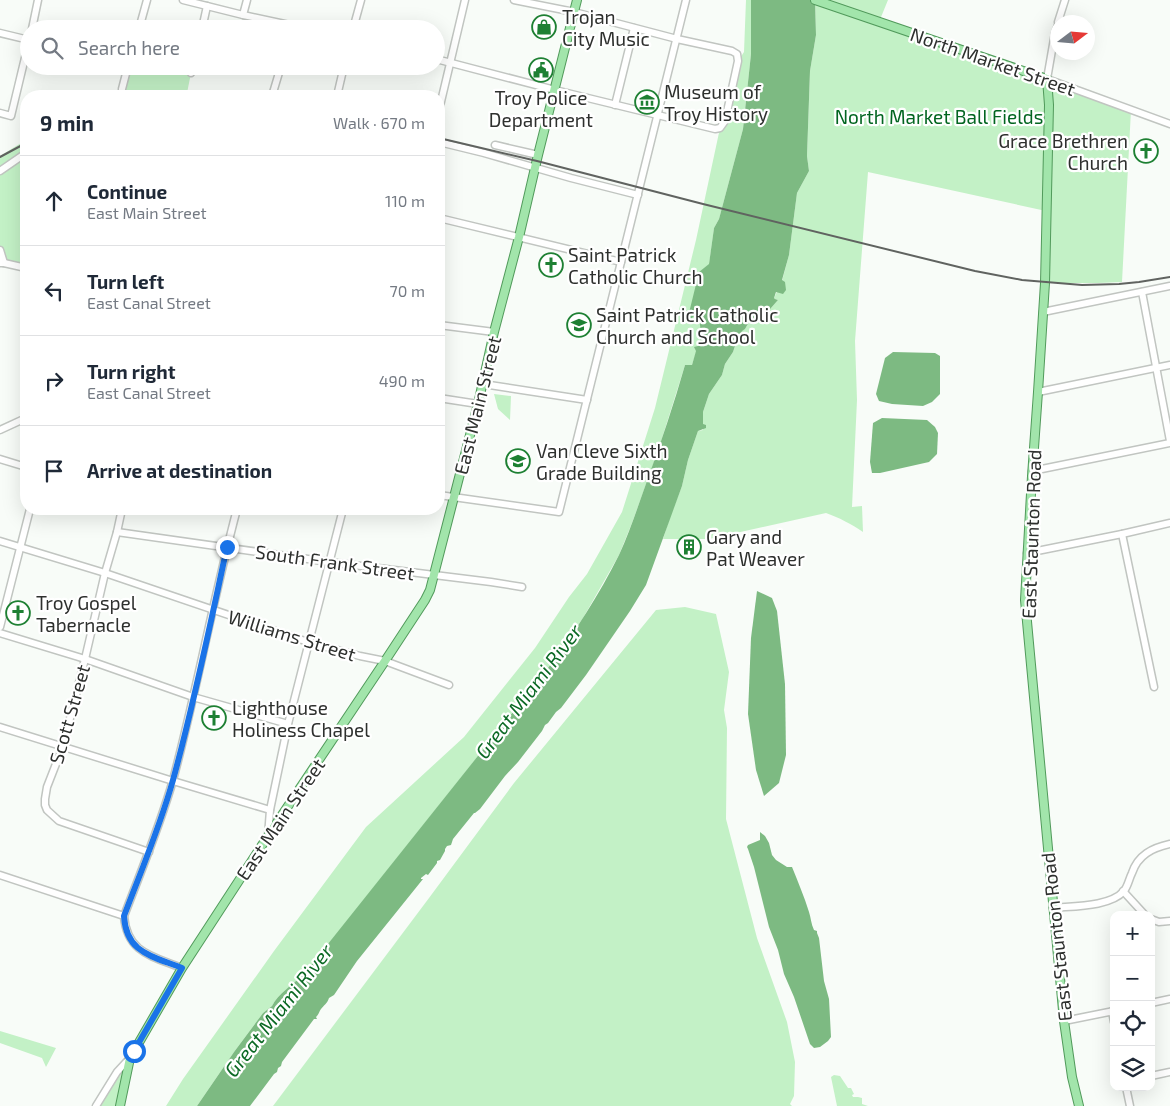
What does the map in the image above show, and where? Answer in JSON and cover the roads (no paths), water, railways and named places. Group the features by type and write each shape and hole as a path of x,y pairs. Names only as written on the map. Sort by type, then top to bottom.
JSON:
{"main road":[{"name":"East Main Street","path":"120,1106 130,1058 182,968 430,590 483,384 494,332 577,0"},
{"name":"North Market Street","path":"815,0 1048,80"},
{"name":"East Staunton Road","path":"1048,80 1047,212 1043,312 1025,600 1064,1021 1072,1077 1079,1106"}],"street":[{"path":"34,20 38,0"},
{"path":"141,20 147,0"},
{"path":"183,0 264,20"},
{"path":"243,15 247,0"},
{"path":"355,20 361,0"},
{"path":"444,90 465,0"},
{"path":"445,62 715,129 720,128 725,121 738,61 737,54 732,51 677,39 574,12 514,0"},
{"path":"445,495 559,512 686,0"},
{"path":"1061,15 1065,0"},
{"path":"204,20 207,6"},
{"path":"615,105 634,28"},
{"path":"0,33 20,38"},
{"path":"1048,80 1051,60"},
{"path":"0,113 10,116 20,75"},
{"path":"122,89 126,75"},
{"path":"274,90 278,75"},
{"path":"339,90 342,75"},
{"name":"North Market Street","path":"1048,80 1170,124"},
{"path":"445,143 638,194"},
{"path":"495,145 538,155"},
{"path":"0,171 20,157"},
{"path":"445,219 621,262"},
{"path":"0,250 2,263 20,267"},
{"path":"1043,312 1170,286"},
{"path":"1032,471 1170,442 1142,292"},
{"path":"445,326 494,332"},
{"path":"1038,392 1170,365"},
{"path":"483,384 587,400"},
{"path":"445,399 478,404"},
{"path":"0,430 20,421"},
{"path":"0,459 20,465"},
{"path":"0,627 28,515"},
{"name":"Scott Street","path":"121,515 104,573 63,746 47,787 45,805 47,810 59,821 149,852"},
{"path":"182,968 139,950 132,943 124,926 124,916 149,852 173,781 235,515"},
{"path":"268,836 270,810 288,724 341,515"},
{"path":"1027,553 1170,523"},
{"name":"South Frank Street","path":"117,532 329,562 491,582 522,588"},
{"path":"1122,534 1154,687"},
{"name":"Williams Street","path":"0,541 104,573 308,642 385,661 449,686"},
{"path":"0,633 85,659 193,697 288,724"},
{"path":"0,727 270,810"},
{"path":"1053,908 1095,904 1112,899 1123,892 1141,856 1150,850 1170,844"},
{"path":"0,875 124,916"},
{"path":"1123,892 1141,911"},
{"path":"1155,920 1170,921"},
{"path":"1155,1002 1170,1000"},
{"path":"1064,1021 1110,1012"},
{"path":"96,1106 117,1072 130,1058"},
{"path":"1155,1075 1170,1072"},
{"path":"1127,1091 1130,1106"}],"water":[{"name":"Great Miami River","path":"751,0 815,0 816,35 810,71 807,156 809,171 797,193 789,255 782,280 785,282 786,290 783,294 776,292 774,298 778,300 764,316 749,322 742,331 733,352 725,364 722,375 709,394 703,412 703,424 706,425 706,428 698,431 688,460 682,486 646,585 586,675 561,708 545,725 480,809 474,813 453,839 451,845 447,846 440,860 437,861 428,875 426,874 421,878 423,879 357,961 334,995 329,998 321,1009 316,1017 317,1019 314,1019 282,1062 277,1072 250,1106 197,1106 263,1013 303,975 548,668 586,613 619,555 672,409 685,365 692,365 696,351 694,347 698,346 700,339 701,331 698,317 695,315 691,319 688,317 699,272 709,264 714,228 719,219 743,129 751,54"},
{"path":"893,352 935,353 940,356 940,394 932,402 923,406 892,404 879,401 876,394 885,358"},
{"path":"882,418 927,420 935,427 938,433 937,454 929,462 880,473 872,473 870,462 873,423"},
{"path":"757,591 772,598 777,611 785,684 786,755 779,783 764,796 756,770 748,714 751,638"},
{"path":"760,832 769,843 772,855 776,860 787,867 792,867 813,928 817,931 819,938 824,981 829,999 831,1037 820,1047 814,1048 810,1044 769,927 747,847 760,840"}],"railway":[{"path":"445,139 975,271 1022,280 1082,285 1119,284 1170,277"},
{"path":"0,157 20,146"}],"place":[{"name":"Trojan City Music","path":"544,27"},
{"name":"Troy Police Department","path":"541,70"},
{"name":"Museum of Troy History","path":"647,102"},
{"name":"Grace Brethren Church","path":"1146,151"},
{"name":"Saint Patrick Catholic Church","path":"551,265"},
{"name":"Saint Patrick Catholic Church and School","path":"579,325"},
{"name":"Van Cleve Sixth Grade Building","path":"518,461"},
{"name":"Gary and Pat Weaver","path":"689,547"},
{"name":"Troy Gospel Tabernacle","path":"18,613"},
{"name":"Lighthouse Holiness Chapel","path":"214,718"}],"park label":[{"name":"North Market Ball Fields","path":"939,116"}]}
